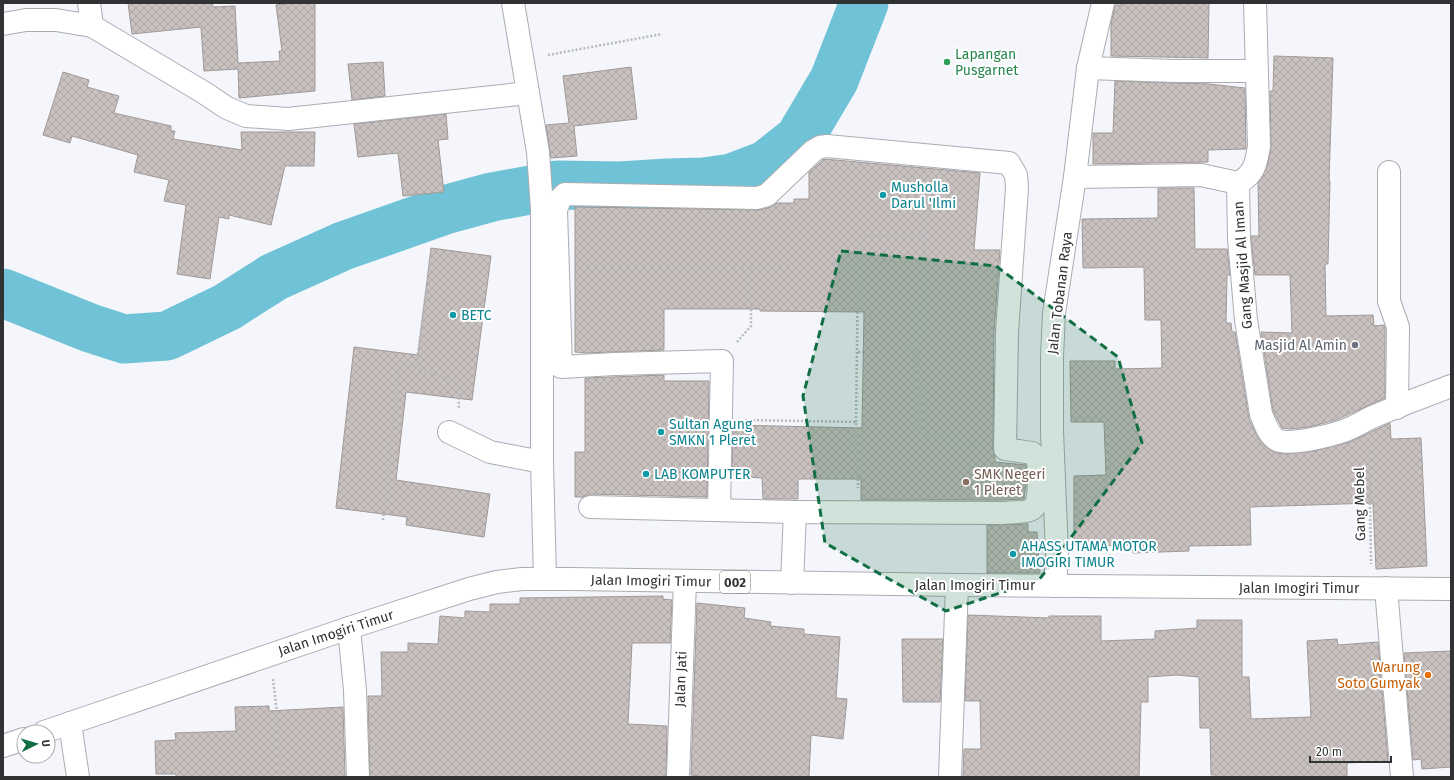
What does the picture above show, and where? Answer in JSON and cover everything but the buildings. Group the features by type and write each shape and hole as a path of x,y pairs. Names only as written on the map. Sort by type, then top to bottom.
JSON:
{"street":[{"path":"89,3 92,26"},
{"path":"513,3 538,152 542,208 542,462 545,579"},
{"name":"Jalan Tobanan Raya","path":"1056,586 1057,554 1052,431 1052,357 1054,313 1075,177 1088,68 1103,3"},
{"path":"1238,182 1247,178 1254,169 1259,146 1255,3"},
{"path":"3,24 26,20 56,20 92,26 203,92 227,108 246,116 288,119 528,93"},
{"path":"1088,68 1257,71"},
{"path":"590,507 795,512 1001,513 1031,510 1036,505 1038,498 1038,458 1032,453 1005,449 1007,332 1017,188 1016,175 1009,163 827,146 820,147 813,151 767,194 757,198 565,194 560,199 556,210 561,367 722,361 719,510"},
{"path":"1389,172 1389,301 1398,326 1397,408"},
{"name":"Gang Masjid Al Iman","path":"1075,177 1200,175 1238,182 1238,239 1246,320 1262,414 1271,435 1277,440 1294,442 1346,430 1368,419 1451,386"},
{"path":"455,434 490,452 542,462"},
{"path":"792,583 795,512"},
{"name":"Jalan Imogiri Timur","path":"56,728 349,628 483,586 503,582 545,579 957,585 1451,589"},
{"name":"Jalan Jati","path":"678,777 685,581"},
{"path":"950,777 957,585"},
{"path":"1379,588 1402,777"},
{"path":"349,628 355,690 358,777"},
{"path":"70,723 78,777"},
{"path":"3,746 16,742"}],"path":[{"path":"522,60 662,34"},
{"path":"932,157 925,235 918,351 921,434 1005,449"},
{"path":"859,512 856,422 858,266 861,242 863,236 925,235"},
{"path":"416,368 430,261"},
{"path":"558,265 751,267 796,264 835,264 858,266"},
{"path":"722,361 750,326 751,267"},
{"path":"906,351 918,351"},
{"path":"858,352 863,352"},
{"path":"383,520 399,367 416,368 458,382 455,434"},
{"name":"Gang Mebel","path":"1368,419 1379,588"},
{"path":"721,420 856,422"},
{"path":"270,655 279,730 280,777"}],"highlighted area":[{"path":"841,251 996,266 1118,357 1142,443 1039,580 946,611 825,543 803,396"}],"waterway":[{"path":"3,293 90,328 124,339 167,336 227,307 274,277 343,246 448,209 492,197 557,185 620,186 704,182 732,178 766,165 799,139 834,80 864,3"}],"place":[{"name":"Lapangan Pusgarnet","path":"947,62"},
{"name":"Musholla Darul 'Ilmi","path":"883,195"},
{"name":"BETC","path":"453,315"},
{"name":"Masjid Al Amin","path":"1355,345"},
{"name":"Sultan Agung SMKN 1 Pleret","path":"661,432"},
{"name":"LAB KOMPUTER","path":"646,474"},
{"name":"SMK Negeri 1 Pleret","path":"966,482"},
{"name":"AHASS UTAMA MOTOR IMOGIRI TIMUR","path":"1013,554"},
{"name":"Warung Soto Gumyak","path":"1428,675"}]}
